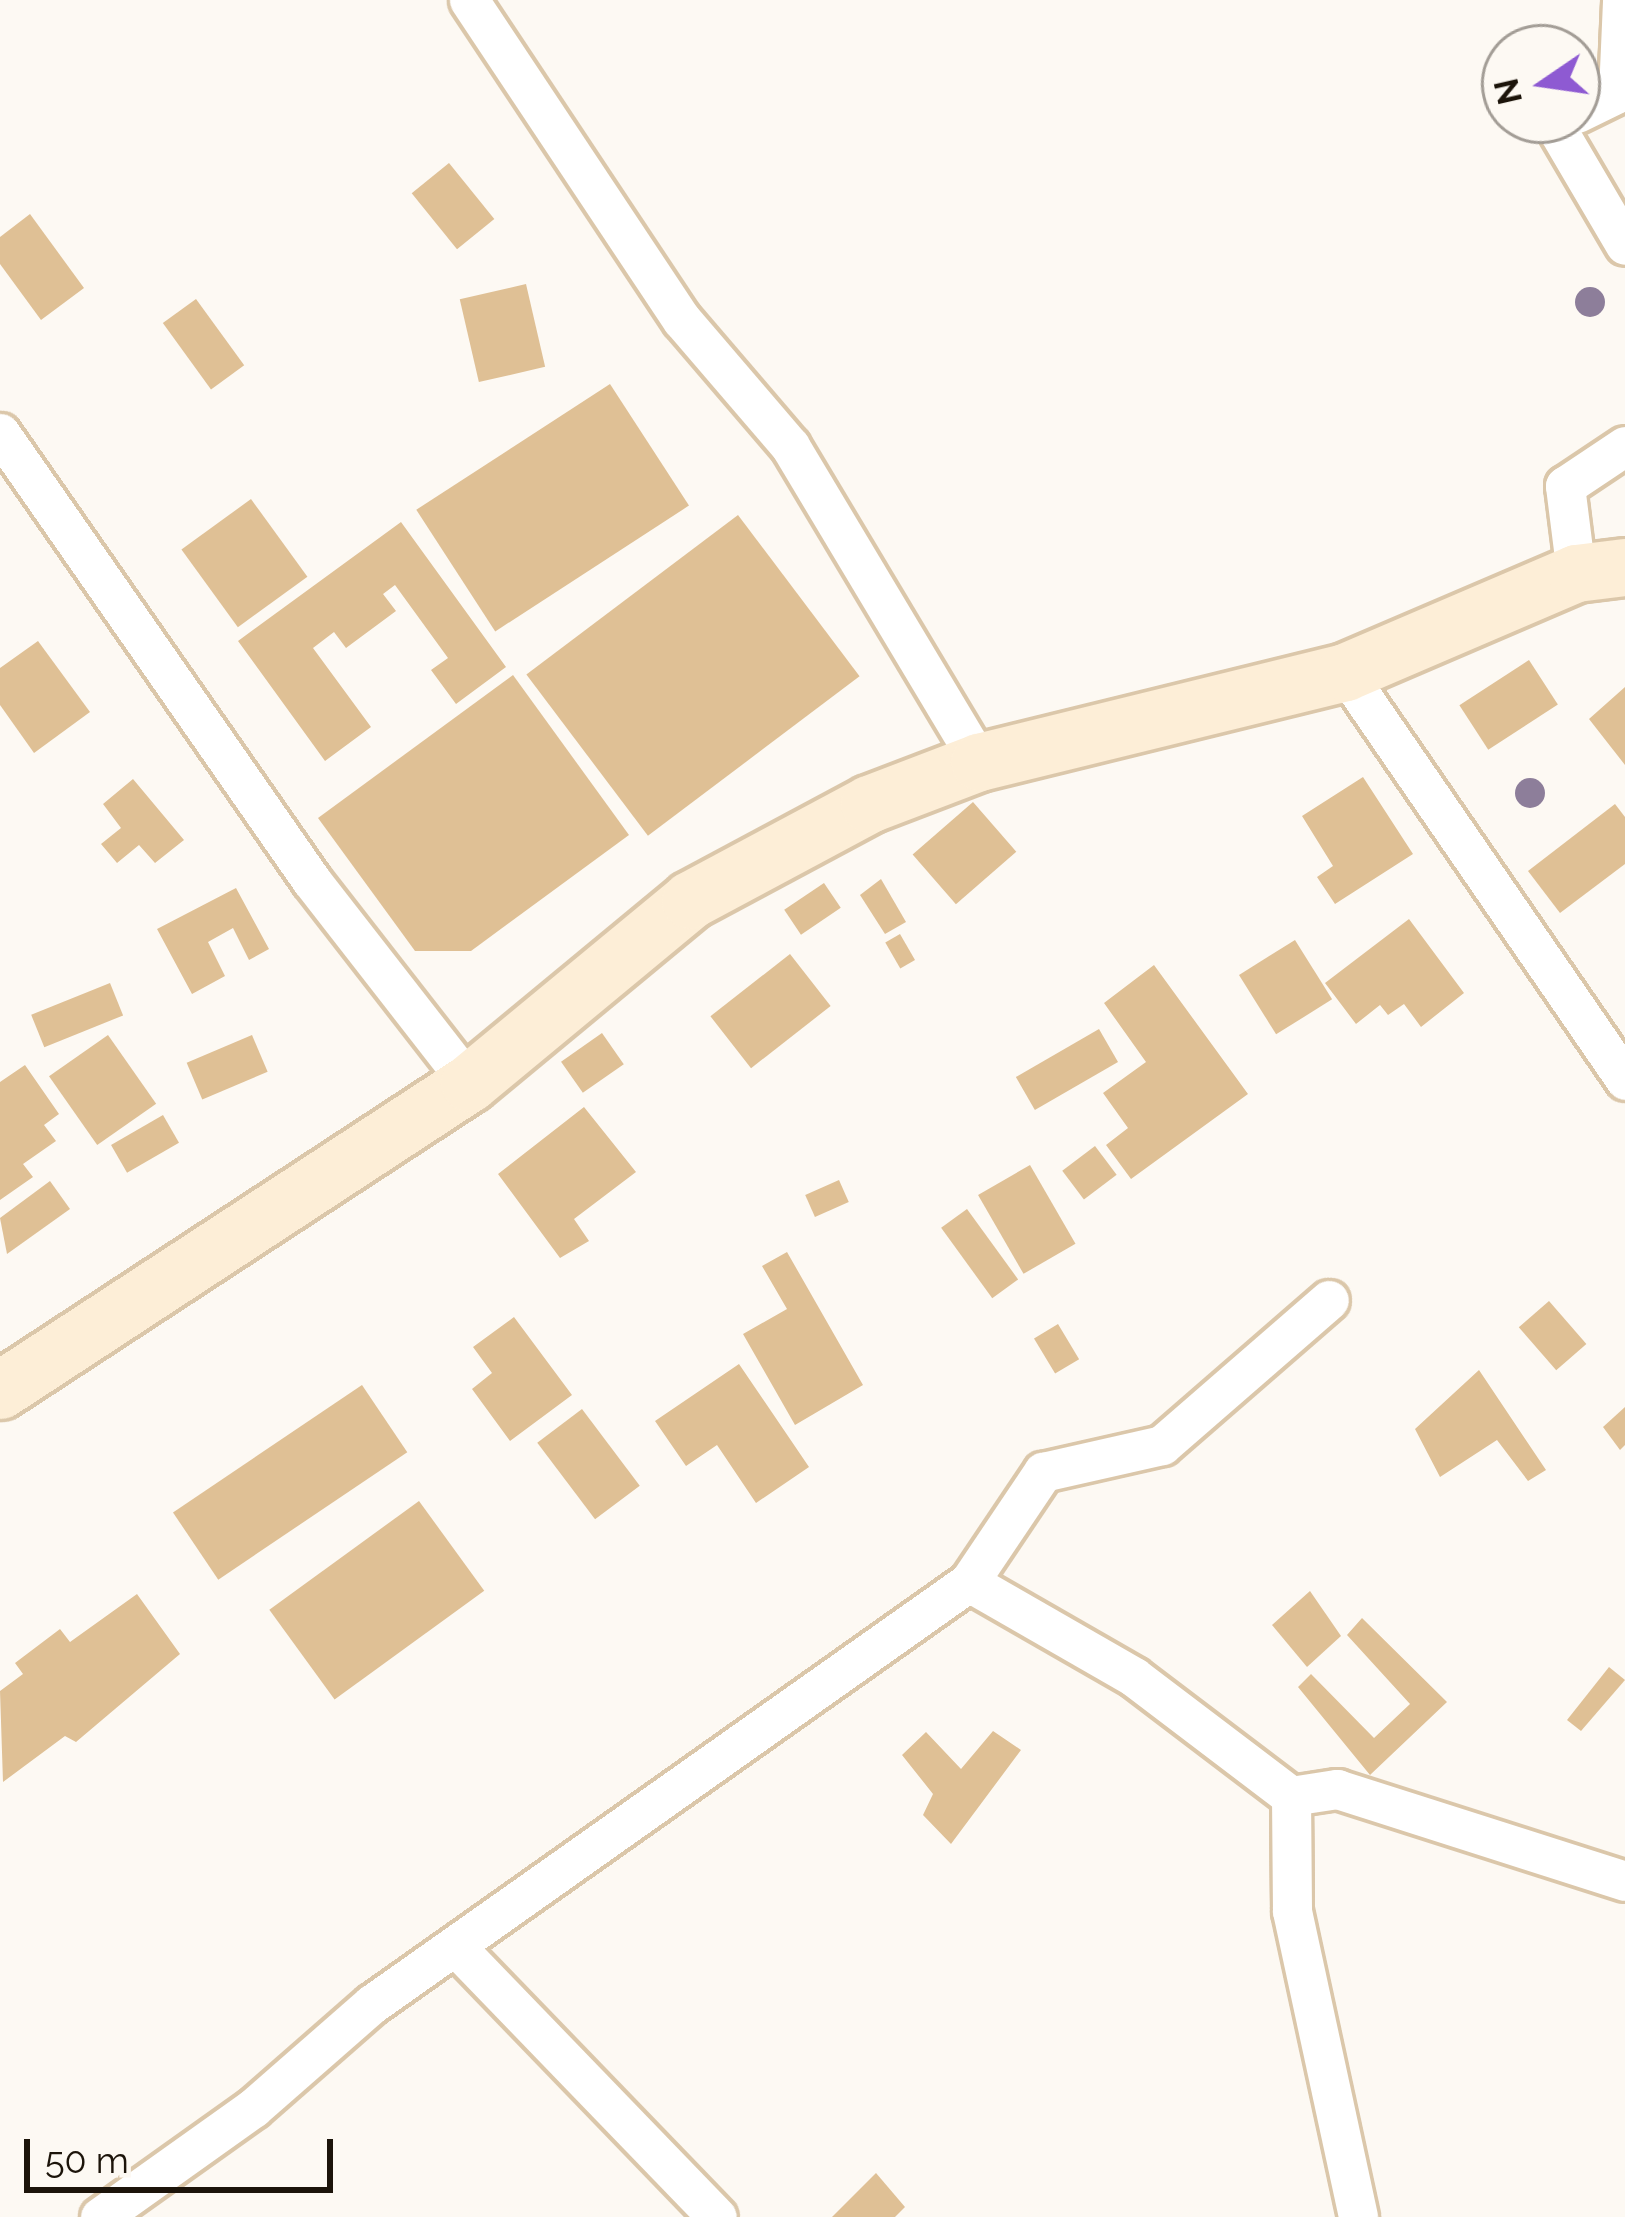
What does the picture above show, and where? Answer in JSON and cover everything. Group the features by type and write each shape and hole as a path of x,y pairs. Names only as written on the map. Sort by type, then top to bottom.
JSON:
{"street":[{"path":"469,0 682,320 790,446 979,762"},
{"path":"1601,101 1618,93 1622,0"},
{"path":"1566,144 1625,245"},
{"path":"0,433 311,880 469,1083"},
{"path":"0,1390 469,1083 690,900 869,803 979,762 1345,671 1600,570 1564,486 1625,446"},
{"path":"1345,671 1625,1080"},
{"path":"100,2217 253,2108 372,2004 459,1950 970,1582 1042,1472 1162,1445 1329,1300"},
{"path":"970,1582 1134,1677 1291,1796 1337,1789 1625,1881"},
{"path":"1291,1796 1292,1911 1358,2216"},
{"path":"459,1950 717,2217"}],"building":[{"path":"449,163 494,219 457,249 412,193"},
{"path":"30,214 84,288 41,320 0,264 0,237"},
{"path":"526,284 545,367 479,382 460,299"},
{"path":"196,299 244,365 211,389 163,323"},
{"path":"610,384 689,506 495,631 416,510"},
{"path":"251,499 307,577 238,627 181,550"},
{"path":"738,515 860,676 648,836 526,674"},
{"path":"401,522 506,667 456,704 431,670 448,658 395,585 383,594 396,611 346,648 334,632 313,648 371,727 325,761 238,641"},
{"path":"38,641 90,712 34,753 0,705 0,668"},
{"path":"1529,660 1558,704 1488,750 1459,705"},
{"path":"513,675 629,835 471,951 415,951 318,818"},
{"path":"1625,687 1625,765 1589,719"},
{"path":"1363,777 1413,854 1335,904 1317,877 1333,866 1302,816"},
{"path":"133,779 184,840 155,863 139,845 117,863 101,844 121,828 103,804"},
{"path":"973,802 1016,852 956,904 913,854"},
{"path":"1615,804 1625,817 1625,864 1560,913 1528,871"},
{"path":"881,879 906,922 885,934 860,895"},
{"path":"824,883 841,908 801,935 784,910"},
{"path":"236,888 269,949 249,960 233,928 208,942 225,976 192,994 157,929"},
{"path":"1409,919 1464,993 1421,1027 1404,1004 1388,1015 1380,1005 1356,1024 1325,983"},
{"path":"900,934 915,960 900,968 885,942"},
{"path":"1295,940 1332,999 1276,1034 1239,975"},
{"path":"790,954 831,1006 751,1068 710,1016"},
{"path":"1154,965 1248,1094 1131,1179 1106,1145 1128,1128 1103,1093 1146,1062 1104,1003"},
{"path":"110,983 123,1015 44,1047 31,1015"},
{"path":"1099,1029 1118,1062 1035,1110 1016,1077"},
{"path":"602,1033 624,1064 583,1093 561,1062"},
{"path":"108,1035 156,1104 97,1145 49,1076"},
{"path":"252,1035 268,1072 202,1100 187,1063"},
{"path":"25,1065 59,1114 44,1125 56,1141 23,1164 33,1177 0,1200 0,1082"},
{"path":"584,1107 636,1172 574,1219 589,1241 560,1258 498,1174"},
{"path":"163,1115 179,1143 127,1173 111,1145"},
{"path":"1095,1146 1117,1175 1084,1199 1062,1171"},
{"path":"1030,1165 1076,1244 1024,1274 978,1195"},
{"path":"839,1180 849,1202 815,1217 805,1195"},
{"path":"50,1181 70,1209 7,1254 0,1218"},
{"path":"967,1209 1018,1279 992,1298 941,1228"},
{"path":"787,1252 863,1385 795,1425 743,1334 787,1309 762,1266"},
{"path":"1549,1301 1586,1344 1556,1370 1519,1327"},
{"path":"514,1317 572,1395 510,1441 472,1389 492,1373 473,1347"},
{"path":"1058,1324 1079,1359 1055,1374 1034,1338"},
{"path":"739,1364 809,1467 756,1503 717,1445 686,1466 655,1421"},
{"path":"1479,1370 1546,1470 1528,1481 1497,1440 1440,1477 1415,1429"},
{"path":"362,1385 407,1452 218,1580 173,1512"},
{"path":"1625,1407 1625,1445 1620,1450 1603,1427"},
{"path":"582,1409 640,1486 595,1519 537,1443"},
{"path":"419,1501 484,1591 335,1700 269,1610"},
{"path":"1310,1591 1341,1636 1307,1667 1272,1625"},
{"path":"137,1594 180,1654 76,1742 65,1736 3,1782 0,1691 23,1674 15,1663 60,1629 70,1642"},
{"path":"1362,1618 1447,1702 1370,1775 1298,1687 1311,1674 1374,1738 1410,1704 1347,1635"},
{"path":"1609,1667 1625,1680 1581,1731 1567,1720"},
{"path":"993,1731 1021,1750 951,1844 923,1815 933,1794 902,1755 926,1732 961,1769"},
{"path":"876,2173 905,2207 895,2217 832,2217"}]}
